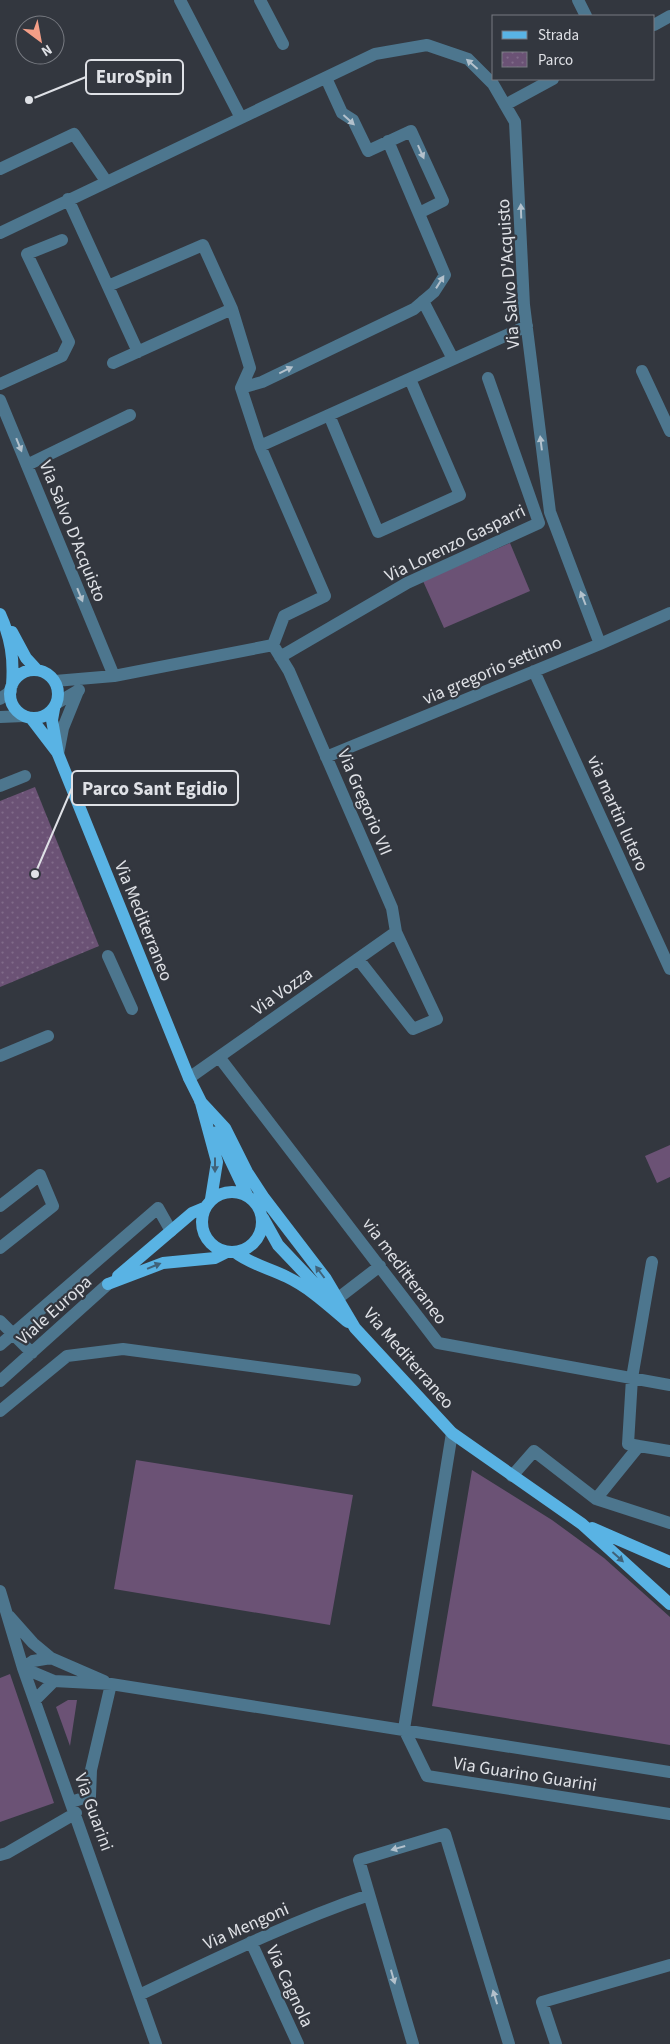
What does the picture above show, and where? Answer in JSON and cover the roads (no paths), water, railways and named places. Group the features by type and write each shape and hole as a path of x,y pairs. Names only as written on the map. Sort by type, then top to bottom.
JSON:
{"main road":[{"path":"2,618 26,658 37,670 50,676 58,688 55,706 43,716 28,717 15,709 12,703 11,688 14,662 2,618"},
{"path":"11,688 15,680 25,672 37,670"},
{"name":"Via Mediterraneo","path":"55,706 52,720 58,754 188,1078 217,1132 247,1195"},
{"name":"Via Mediterraneo","path":"28,717 58,754"},
{"name":"Via Mediterraneo","path":"200,1101 217,1162 208,1204"},
{"name":"Via Mediterraneo","path":"200,1101 225,1128 264,1198 326,1279 355,1328 452,1433 582,1524"},
{"path":"238,1192 247,1195 259,1207 262,1226 256,1240 244,1250 231,1252 215,1258 163,1263 108,1284 192,1213 208,1204 219,1194 238,1192"},
{"path":"208,1204 201,1217 204,1236 210,1244 287,1277 310,1291 355,1328"},
{"path":"261,1215 278,1245 318,1285 355,1328"},
{"path":"582,1524 670,1562"},
{"path":"582,1524 670,1604"}],"street":[{"path":"180,0 241,118"},
{"path":"260,0 283,44"},
{"path":"578,0 586,15"},
{"path":"655,24 670,16"},
{"name":"Via Salvo D'Acquisto","path":"0,232 375,54 426,45 468,60 493,84 515,122 524,305 550,512 600,644"},
{"path":"326,78 342,113 353,120 368,151 411,131 442,201 419,212"},
{"path":"505,105 551,80"},
{"path":"0,168 74,134 106,181"},
{"path":"241,388 262,382 414,309 434,292 445,275 388,141"},
{"path":"68,199 138,352"},
{"path":"0,384 62,356 69,342 27,254 62,240"},
{"path":"55,681 114,676 273,645 284,616 325,596 260,446 241,388 250,368 232,309 203,245 108,286"},
{"path":"423,301 453,359"},
{"path":"113,363 232,309"},
{"path":"260,446 527,326"},
{"path":"642,371 670,431"},
{"name":"Via Lorenzo Gasparri","path":"280,657 407,583 539,524 488,378"},
{"path":"329,415 378,532 460,495 410,379"},
{"name":"Via Salvo D'Acquisto","path":"0,400 114,676"},
{"path":"27,465 130,415"},
{"name":"via gregorio settimo","path":"326,758 670,613"},
{"name":"Via Gregorio VII","path":"273,645 290,671 392,908 396,932 437,1019 413,1029 358,959"},
{"name":"via martin lutero","path":"534,671 670,969"},
{"path":"55,706 78,691 114,676"},
{"path":"0,699 11,688"},
{"path":"58,754 63,728 78,691"},
{"path":"0,717 28,717"},
{"path":"0,786 25,776"},
{"name":"Via Vozza","path":"188,1078 396,932"},
{"path":"108,956 132,1009"},
{"path":"0,1056 48,1036"},
{"name":"via meditteraneo","path":"219,1057 438,1343 670,1385"},
{"path":"0,1206 40,1175 53,1206 0,1248"},
{"path":"0,1345 158,1208 171,1232"},
{"path":"652,1262 632,1378 628,1444 670,1451"},
{"path":"337,1298 380,1266"},
{"name":"Viale Europa","path":"0,1381 108,1284"},
{"path":"0,1321 32,1353"},
{"path":"0,1411 67,1356 123,1349 355,1380"},
{"path":"404,1729 452,1433"},
{"path":"596,1499 639,1446"},
{"path":"512,1476 534,1451 596,1499 668,1518"},
{"name":"Via Guarini","path":"0,1591 23,1668 156,2044"},
{"name":"Via Guarino Guarini","path":"7,1614 51,1658 111,1684"},
{"path":"23,1668 33,1661 51,1658"},
{"name":"Via Guarino Guarini","path":"23,1668 54,1681 111,1684 670,1772"},
{"path":"35,1700 54,1681"},
{"path":"0,1855 7,1853 90,1796 90,1770 111,1684"},
{"name":"Via Guarino Guarini","path":"404,1729 427,1776 670,1814"},
{"path":"413,2044 359,1860 445,1834 509,2044"},
{"name":"Via Mengoni","path":"139,1995 251,1942 335,1906 369,1895"},
{"name":"Via Cagnola","path":"251,1942 298,2044"},
{"path":"556,2044 542,2002 670,1965"}],"place":[{"name":"EuroSpin","path":"29,100"},
{"name":"Parco Sant Egidio","path":"35,874"}]}
